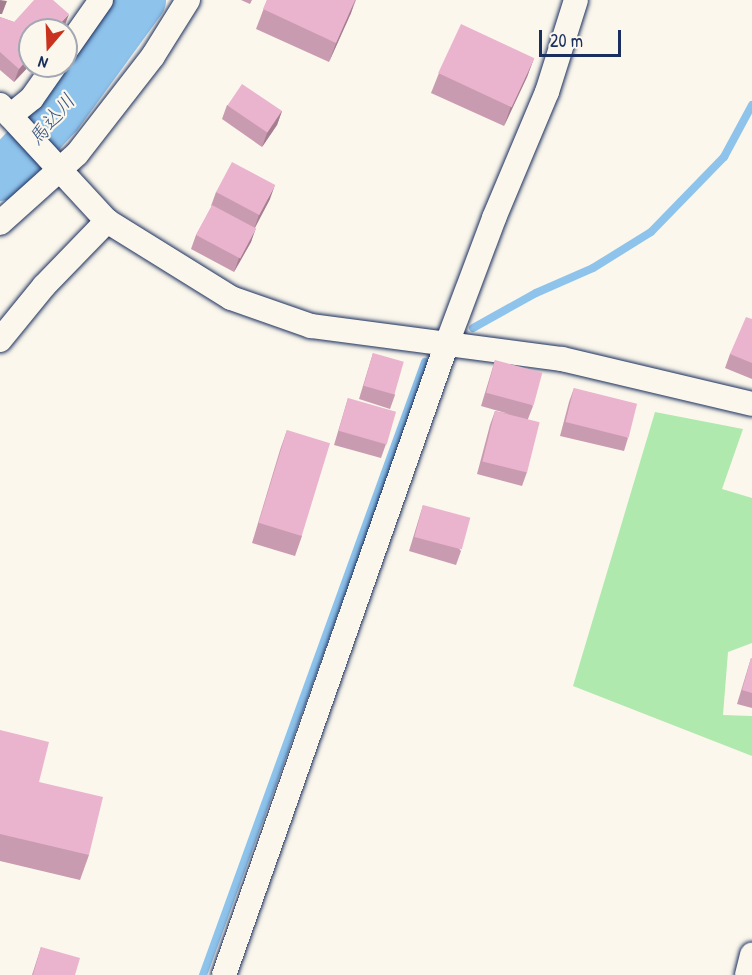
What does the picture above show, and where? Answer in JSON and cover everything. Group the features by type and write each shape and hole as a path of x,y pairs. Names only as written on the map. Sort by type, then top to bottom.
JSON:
{"street":[{"path":"78,33 101,0"},
{"path":"0,223 56,167 153,56 188,0"},
{"path":"224,975 446,346 494,218 547,92 576,0"},
{"path":"46,78 32,98 5,110 107,221 231,298 311,326 446,346 562,359 752,404"},
{"path":"0,340 44,286 107,221"},
{"path":"747,975 752,956"}],"green space":[{"path":"655,412 743,429 722,489 752,498 752,643 728,652 723,715 752,716 752,756 573,686"}],"building":[{"path":"34,0 53,0 69,14 65,18 18,18 18,68 0,52 0,17 14,22"},
{"path":"267,0 355,0 336,43 263,9"},
{"path":"461,24 534,58 512,107 438,73"},
{"path":"242,84 282,111 267,132 227,106"},
{"path":"232,162 275,185 259,215 216,192"},
{"path":"212,205 256,228 240,258 196,235"},
{"path":"746,317 752,319 752,363 730,354"},
{"path":"373,353 404,362 394,395 364,386"},
{"path":"495,360 542,373 534,406 486,393"},
{"path":"574,388 637,404 629,438 566,422"},
{"path":"348,398 396,412 387,444 339,431"},
{"path":"495,411 540,422 527,473 482,461"},
{"path":"287,430 330,443 302,536 259,523"},
{"path":"423,505 470,518 462,550 414,537"},
{"path":"752,658 752,693 742,690"},
{"path":"0,730 49,742 39,782 103,797 89,855 0,834"},
{"path":"41,947 80,958 75,975 33,975"}],"waterway":[{"name":"馬込川","path":"0,176 58,114 141,0"},
{"path":"473,328 536,293 593,268 651,232 724,157 752,105"},
{"path":"203,975 425,362"}]}
